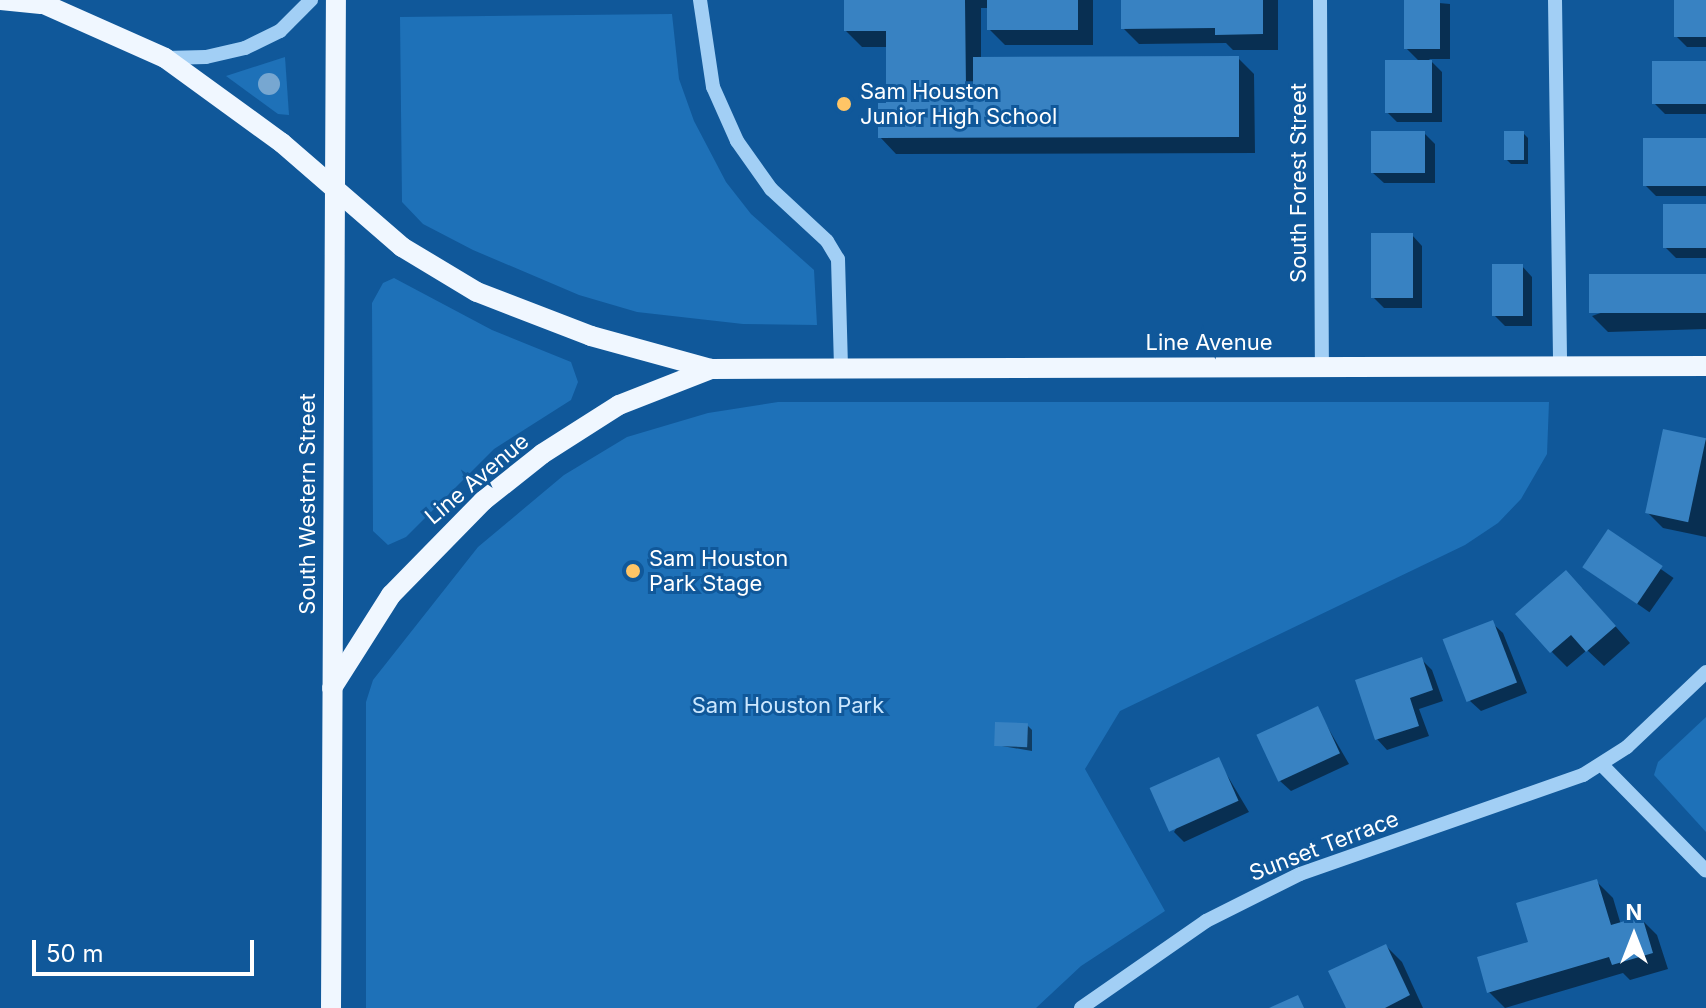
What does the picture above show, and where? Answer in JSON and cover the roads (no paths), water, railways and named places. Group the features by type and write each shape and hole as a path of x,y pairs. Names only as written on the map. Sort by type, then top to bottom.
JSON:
{"main road":[{"name":"Line Avenue","path":"0,0 38,2 165,58 272,136 415,256 477,292 591,336 711,369 1706,366"},
{"name":"South Western Street","path":"331,1008 330,691 336,0"},
{"name":"Line Avenue","path":"330,691 391,595 483,501 542,454 619,405 711,369"}],"street":[{"path":"165,58 245,48 280,31 311,0"},
{"path":"700,0 713,87 737,141 771,189 827,241 838,259 841,368"},
{"name":"South Forest Street","path":"1320,0 1322,367"},
{"path":"1555,0 1560,366"},
{"name":"Sunset Terrace","path":"1081,1008 1206,921 1257,894 1300,874 1551,789 1602,765 1667,712 1706,672"},
{"path":"1602,765 1706,871"}],"place":[{"name":"Sam Houston Junior High School","path":"844,104"},
{"name":"Sam Houston Park Stage","path":"633,571"}],"park label":[{"name":"Sam Houston Park","path":"788,706"}]}
